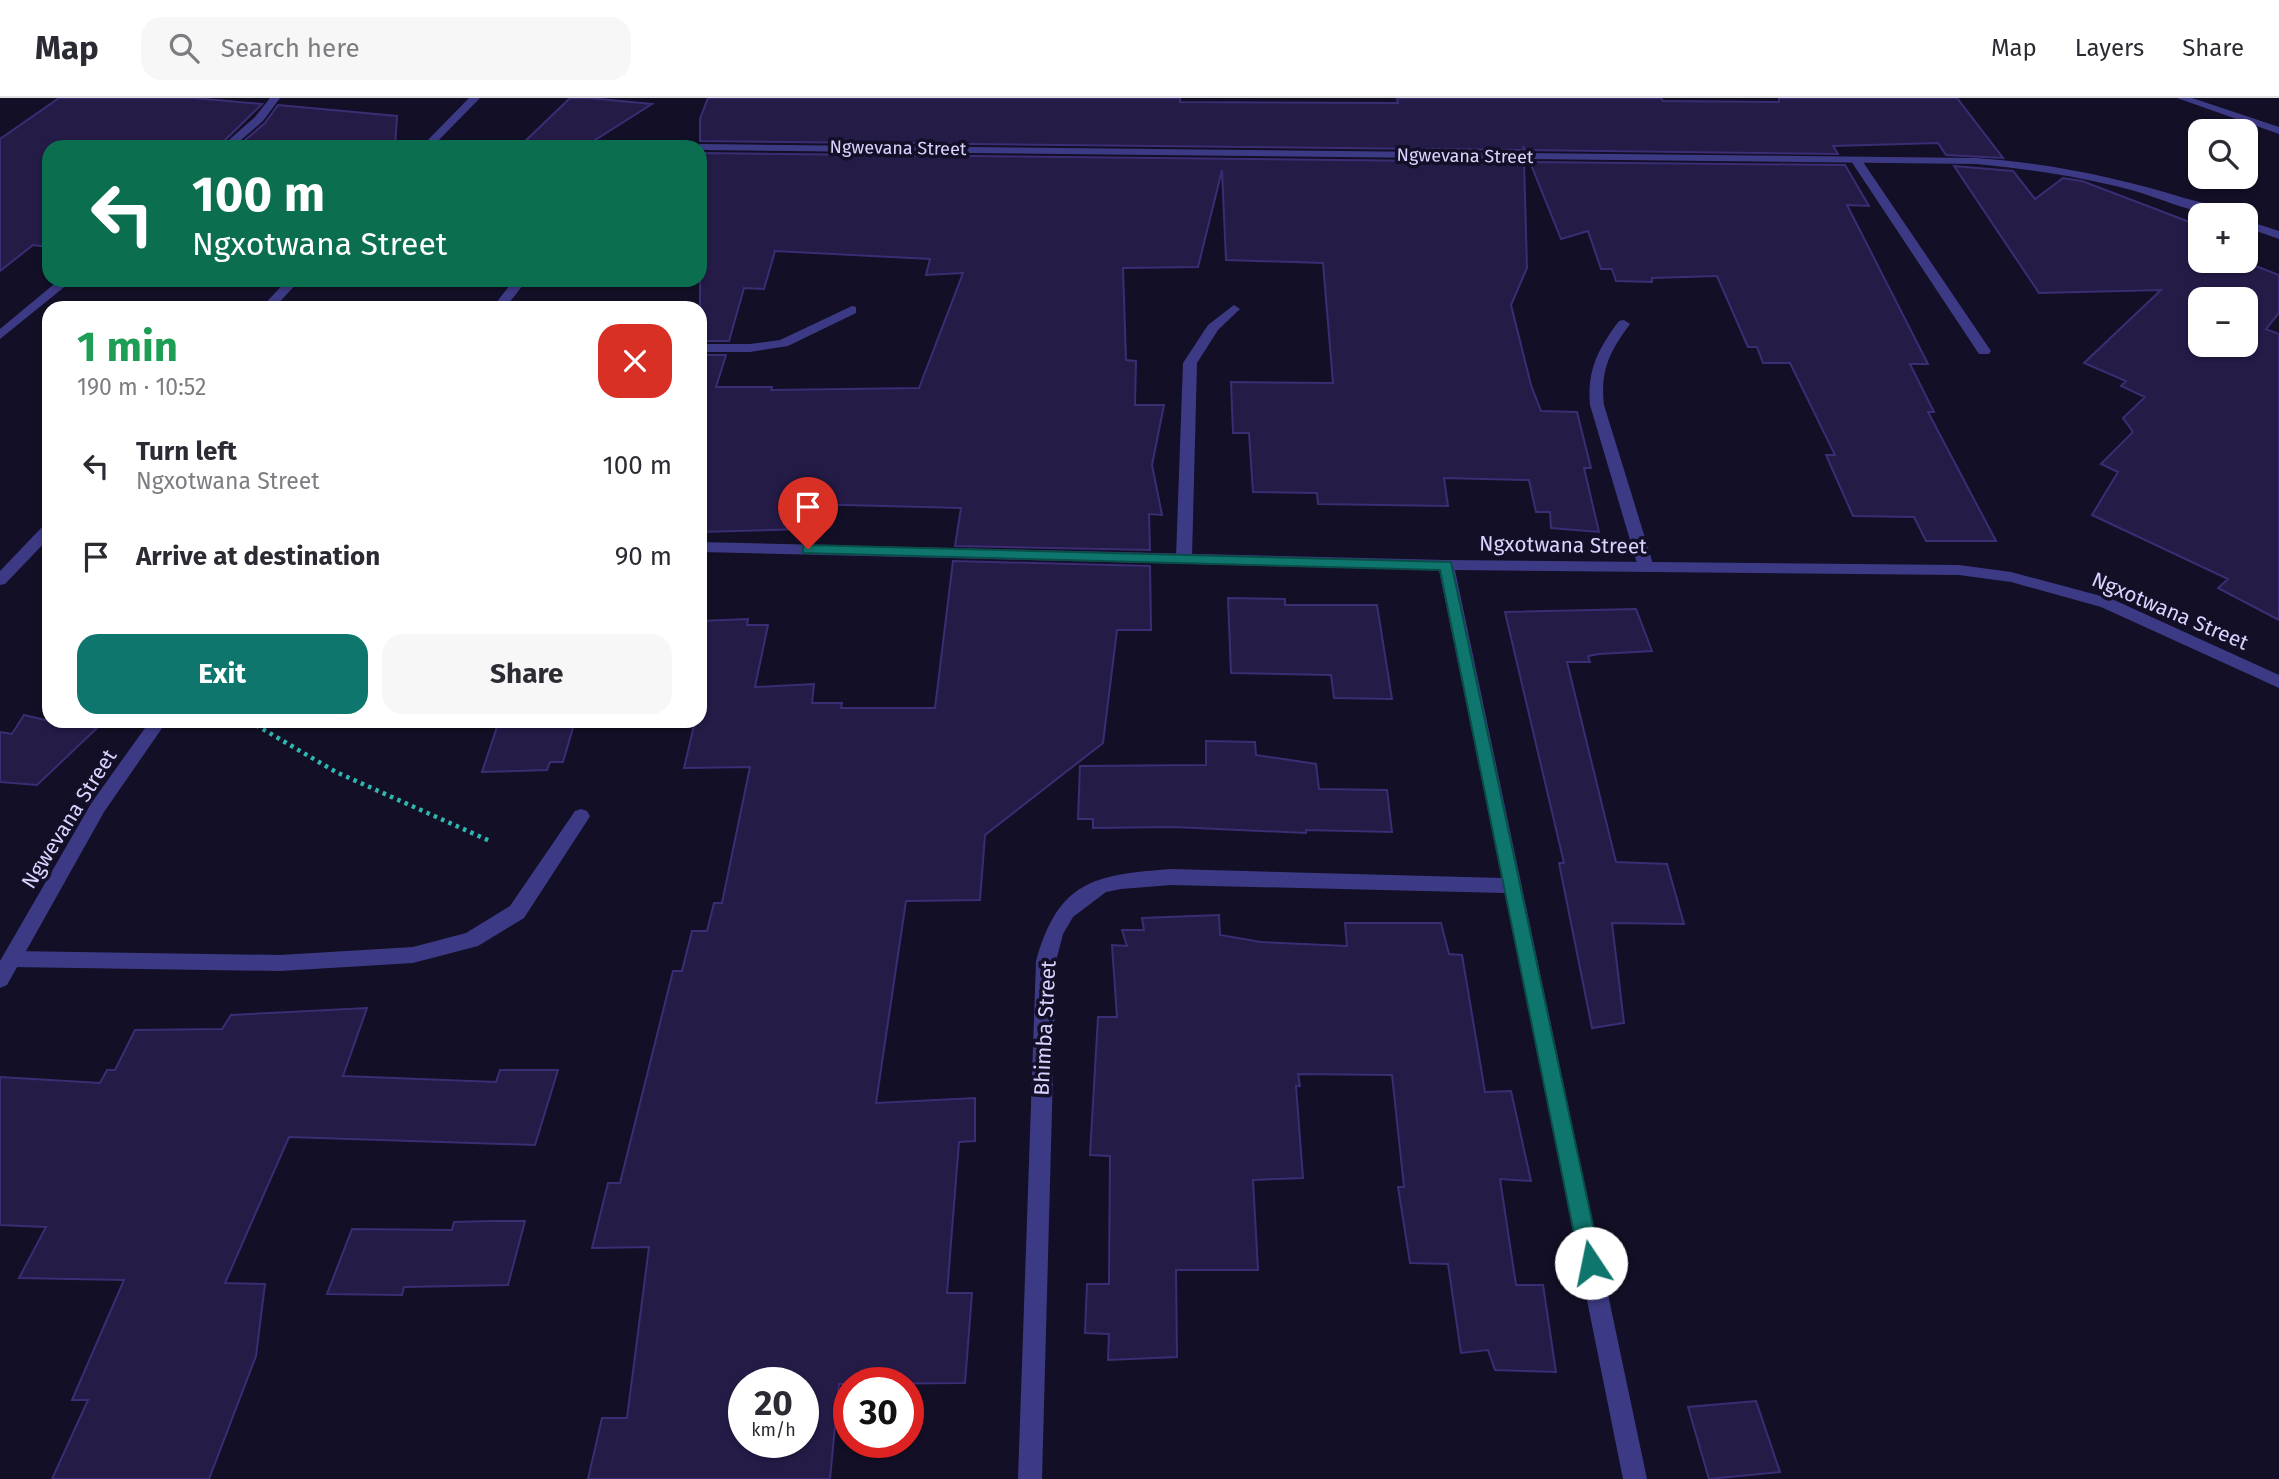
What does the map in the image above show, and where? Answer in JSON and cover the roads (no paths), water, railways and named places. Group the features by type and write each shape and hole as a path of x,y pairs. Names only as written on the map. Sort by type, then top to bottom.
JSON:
{"street":[{"path":"234,140 259,119 275,98"},
{"path":"433,140 475,98"},
{"path":"2182,98 2279,131"},
{"name":"Ngwevana Street","path":"707,147 1976,161 2048,168 2106,178 2188,204"},
{"path":"1857,161 1984,351"},
{"path":"2258,228 2279,235"},
{"path":"0,335 58,287"},
{"path":"274,301 287,287"},
{"path":"504,301 515,287"},
{"path":"1184,557 1190,363 1213,328 1234,309"},
{"path":"707,348 750,348 783,343 852,310"},
{"path":"1624,324 1600,359 1595,385 1597,405 1646,567"},
{"path":"0,580 42,536"},
{"name":"Ngxotwana Street","path":"707,547 1446,565 1959,570 2011,577 2106,603 2279,682"},
{"path":"1446,565 1635,1479"},
{"name":"Ngwevana Street","path":"0,979 98,807 154,728"},
{"path":"12,959 281,963 413,955 471,940 517,912 581,816"},
{"name":"Bhimba Street","path":"1030,1479 1046,961 1054,932 1066,911 1101,885 1158,878 1513,886"}]}
